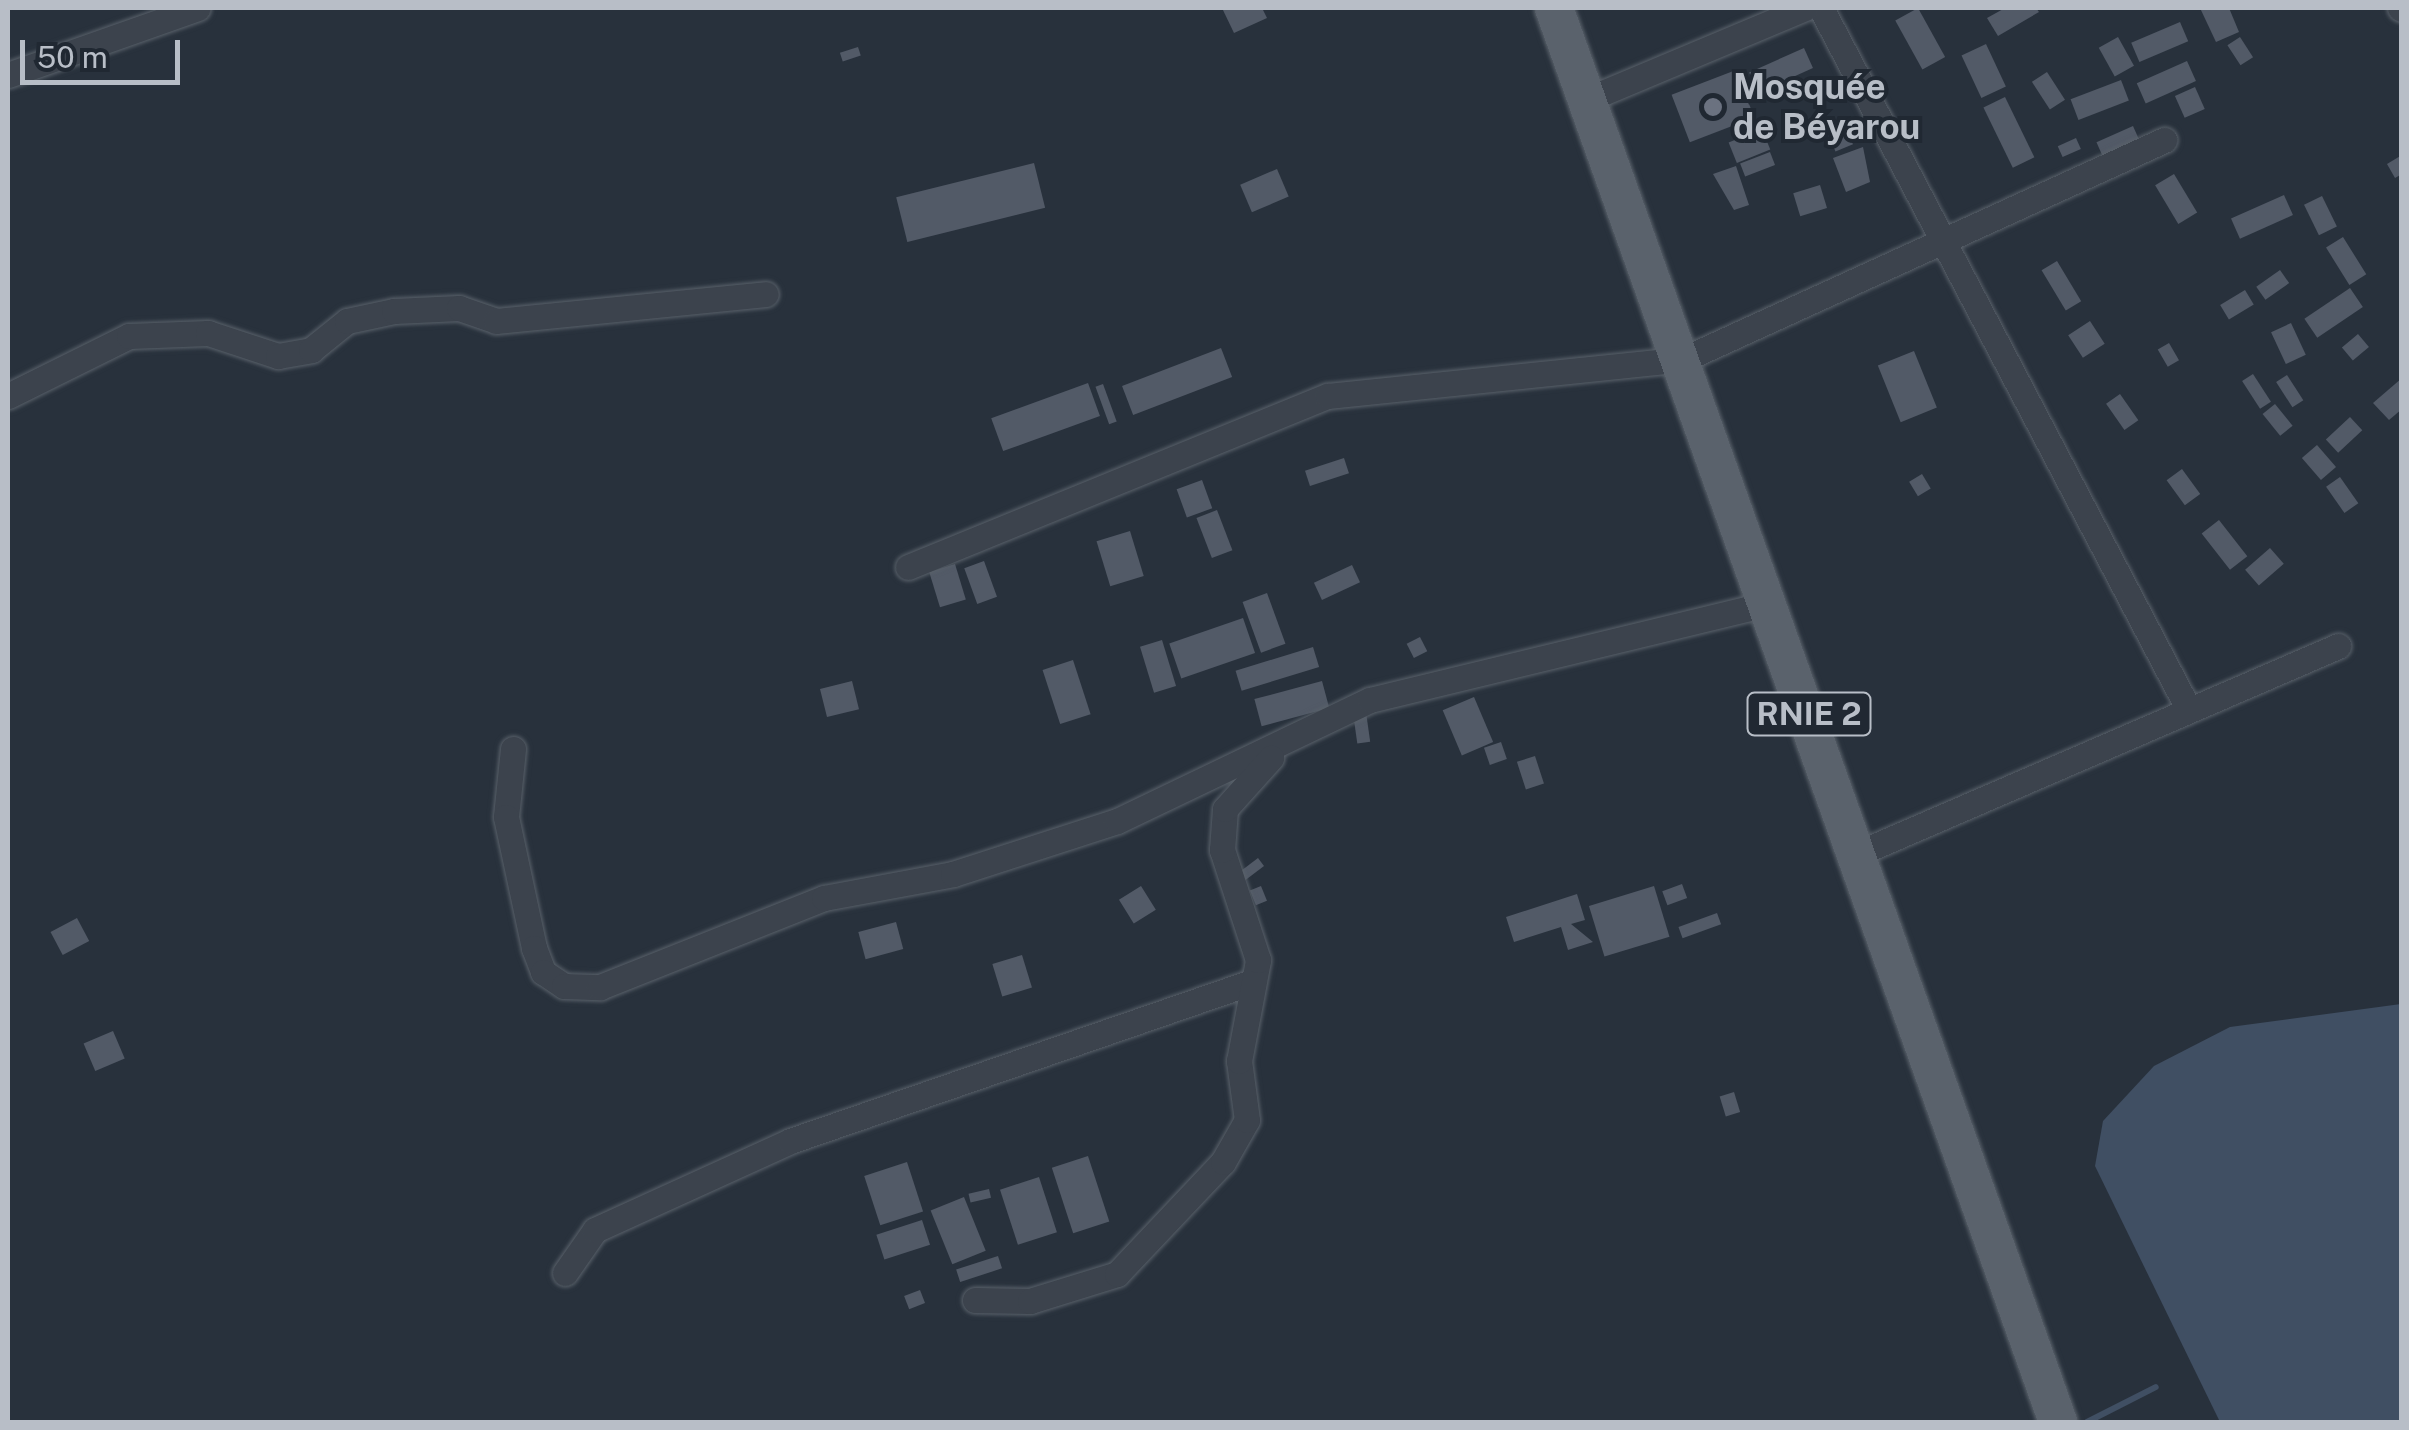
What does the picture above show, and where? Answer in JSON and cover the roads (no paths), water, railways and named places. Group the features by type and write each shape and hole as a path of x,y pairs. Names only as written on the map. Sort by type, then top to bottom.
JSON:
{"main road":[{"name":"RNIE 2","path":"1554,8 1684,358 2058,1422"}],"street":[{"path":"8,76 198,8"},
{"path":"1586,100 1805,8"},
{"path":"1820,8 2189,710"},
{"path":"908,567 1328,396 1684,358 2164,140"},
{"path":"8,396 129,336 208,332 278,356 311,350 346,321 394,311 459,308 496,320 766,294"},
{"path":"512,750 506,817 534,948 543,972 564,986 600,987 824,898 953,874 1117,822 1370,700 1520,657 1770,603"},
{"path":"1858,853 2338,646"},
{"path":"975,1300 1030,1301 1117,1274 1224,1162 1247,1120 1239,1061 1258,960 1222,850 1225,809 1294,739"},
{"path":"565,1273 595,1230 790,1140 1252,982"}],"water":[{"path":"2401,1004 2401,1422 2220,1422 2095,1166 2103,1121 2154,1066 2230,1027"}],"waterway":[{"path":"2087,1422 2156,1387"}],"place":[{"name":"Mosquée de Béyarou","path":"1713,107"}]}
